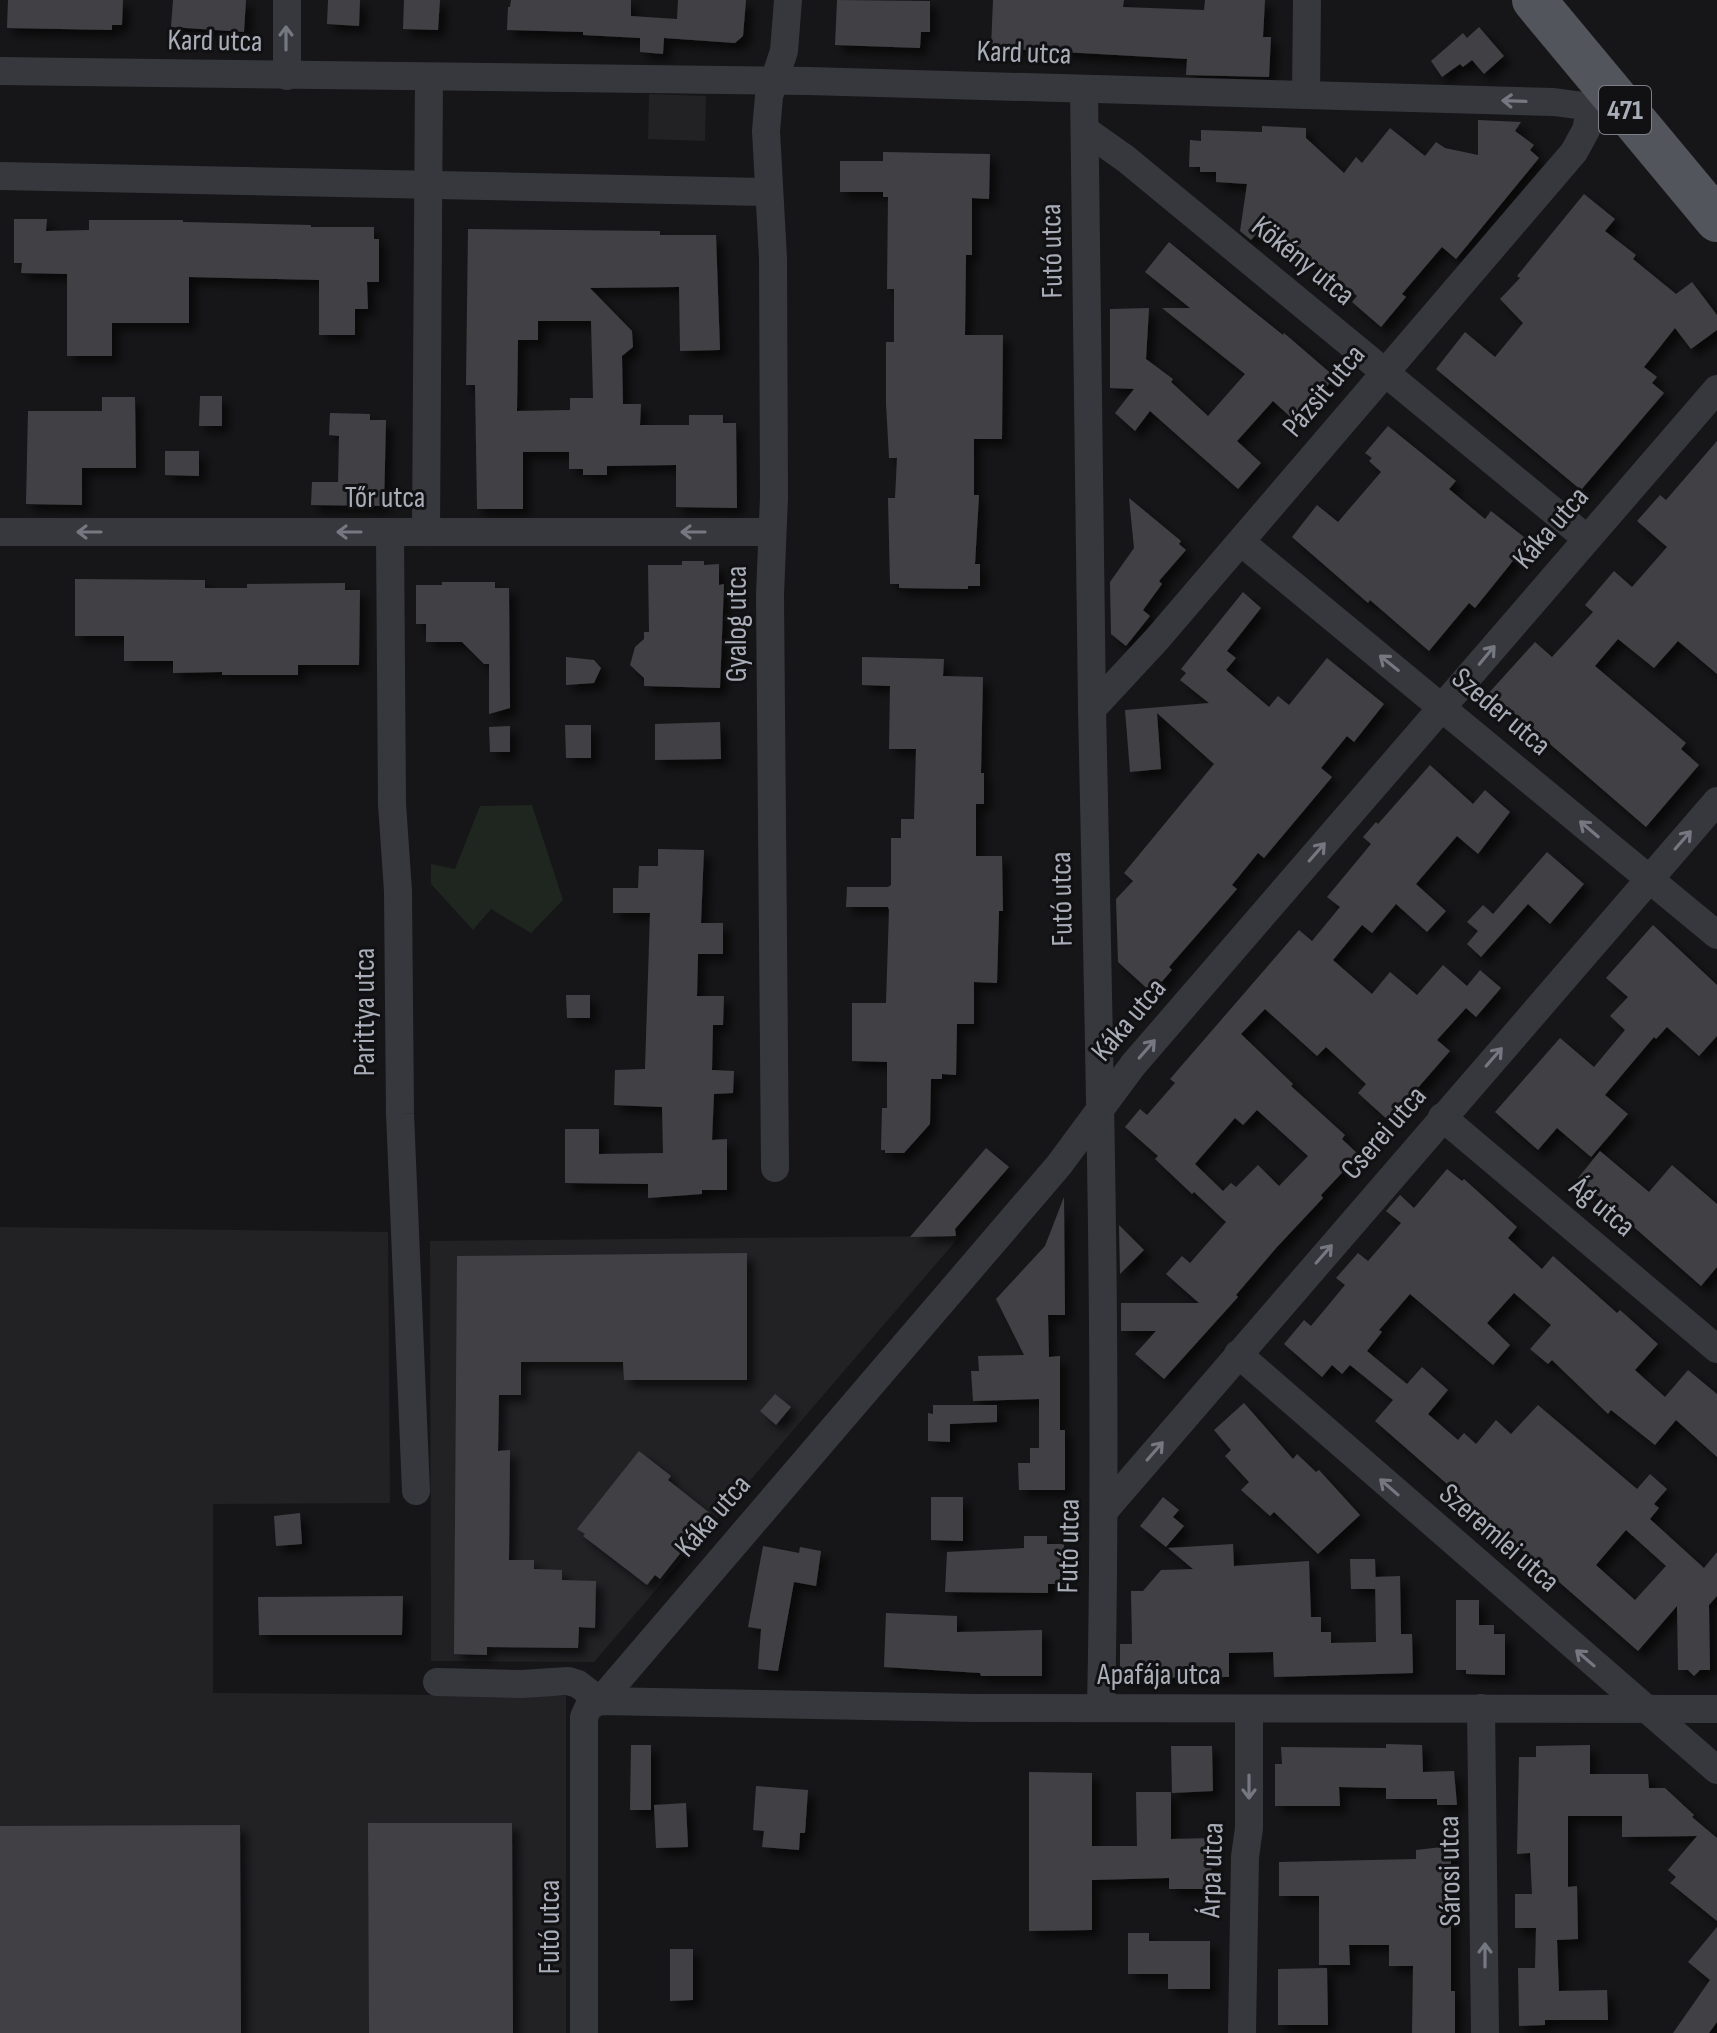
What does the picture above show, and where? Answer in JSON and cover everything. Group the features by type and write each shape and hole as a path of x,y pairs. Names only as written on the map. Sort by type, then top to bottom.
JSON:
{"main road":[{"name":"471","path":"1534,0 1601,100 1717,220"}],"street":[{"path":"287,0 287,76"},
{"name":"Gyalog utca","path":"775,1168 771,532 774,497 773,274 767,112 784,51 788,0"},
{"path":"1306,95 1307,0"},
{"name":"Kard utca","path":"0,71 774,82 1554,102 1601,100"},
{"path":"426,532 429,77"},
{"name":"Futó utca","path":"1084,89 1104,1511 1101,1708"},
{"name":"Pázsit utca","path":"1092,709 1241,542 1574,152 1601,100"},
{"name":"Kökény utca","path":"1085,130 1126,159 1586,538"},
{"path":"0,176 769,192"},
{"name":"Káka utca","path":"600,1701 1059,1165 1143,1053 1717,389"},
{"name":"Tőr utca","path":"0,532 771,532"},
{"name":"Parittya utca","path":"390,533 392,804 398,891 400,1114 416,1491"},
{"name":"Szeder utca","path":"1241,542 1717,935"},
{"name":"Cserei utca","path":"1104,1511 1717,801"},
{"name":"Ág utca","path":"1442,1117 1717,1349"},
{"name":"Szeremlei utca","path":"1238,1354 1717,1770"},
{"name":"Apafája utca","path":"437,1682 522,1684 568,1681 587,1690 600,1701 1101,1708 1717,1709"},
{"name":"Futó utca","path":"584,2033 583,1725 586,1711 600,1701"},
{"name":"Sárosi utca","path":"1481,1708 1485,2033"},
{"name":"Árpa utca","path":"1242,2033 1245,1857 1249,1828 1249,1709"}],"shaded area":[{"path":"649,94 706,96 705,141 648,139"},
{"path":"532,805 563,900 531,933 491,909 473,930 431,884 431,864 455,869 480,806"},
{"path":"0,1227 388,1232 390,1503 213,1504 213,1693 566,1696 566,2033 0,2033"},
{"path":"960,1236 594,1662 431,1661 430,1241"}],"building":[{"path":"8,0 123,0 122,25 112,25 112,30 7,28"},
{"path":"173,0 246,0 244,32 171,27"},
{"path":"328,0 360,0 359,26 327,24"},
{"path":"404,0 440,0 438,30 403,29"},
{"path":"511,0 631,0 631,16 677,19 678,0 746,0 743,36 735,43 664,38 663,54 640,52 640,38 583,35 583,32 507,30"},
{"path":"837,0 930,1 930,32 921,32 920,48 835,45"},
{"path":"993,0 1124,0 1123,7 1204,10 1205,0 1265,0 1263,37 1271,37 1269,77 1186,75 1187,59 991,48"},
{"path":"1479,27 1504,56 1484,74 1472,60 1463,67 1460,64 1442,77 1431,61 1463,33 1467,38"},
{"path":"1478,120 1521,122 1515,131 1534,145 1530,150 1539,158 1456,259 1442,247 1402,294 1406,297 1381,327 1352,302 1357,296 1318,264 1315,268 1299,253 1297,255 1264,225 1251,240 1240,231 1247,184 1216,182 1216,172 1200,172 1200,167 1189,167 1190,140 1201,141 1201,130 1262,132 1262,126 1306,128 1306,138 1344,173 1356,157 1362,163 1390,128 1425,156 1436,142 1445,148 1478,155"},
{"path":"883,152 990,154 989,199 972,198 972,255 966,255 965,335 1003,335 1002,439 974,439 974,495 979,495 975,564 980,564 980,586 968,586 968,589 899,588 899,584 890,584 888,498 895,498 897,458 889,458 886,403 886,342 894,342 894,289 887,289 888,197 883,197 883,192 840,192 840,161 883,161"},
{"path":"1584,194 1615,219 1605,231 1636,255 1633,259 1676,294 1692,282 1717,315 1717,330 1691,349 1675,328 1644,367 1657,377 1652,383 1664,393 1581,490 1436,369 1465,332 1495,357 1523,323 1500,299 1520,278 1517,276"},
{"path":"14,219 47,219 46,231 89,230 89,220 374,227 374,239 379,239 379,282 367,282 368,309 355,309 355,335 319,335 319,280 189,277 189,323 112,323 112,356 67,356 67,274 21,273 22,263 14,263"},
{"path":"468,229 660,231 660,235 716,235 720,350 680,351 679,287 590,288 632,331 633,347 622,356 623,404 641,404 640,425 689,425 689,415 723,415 723,423 736,423 737,508 676,507 676,465 607,466 607,475 583,475 583,469 569,469 569,452 523,452 523,509 477,509 475,385 466,385","holes":["538,321 591,321 593,398 570,398 570,410 517,411 518,340 538,340"]},
{"path":"1169,242 1335,377 1296,422 1273,401 1237,441 1261,463 1238,489 1150,411 1135,431 1115,413 1134,389 1110,388 1110,309 1149,308 1146,359 1173,379 1171,382 1208,416 1245,374 1162,308 1190,308 1145,272"},
{"path":"200,396 222,396 222,426 199,426"},
{"path":"102,397 135,397 136,468 82,468 82,505 26,504 28,411 102,411"},
{"path":"330,413 370,414 370,420 386,420 384,506 311,505 312,482 338,482 339,436 329,435"},
{"path":"1388,426 1456,481 1449,489 1485,519 1491,511 1529,541 1475,608 1469,603 1429,651 1292,537 1317,505 1338,522 1381,472 1365,453"},
{"path":"1717,441 1717,674 1678,641 1654,668 1618,639 1595,666 1686,743 1681,749 1699,765 1646,827 1506,706 1503,709 1487,695 1535,642 1552,657 1593,612 1585,605 1614,571 1632,587 1667,547 1637,521 1660,495 1666,500"},
{"path":"165,451 199,451 199,476 165,475"},
{"path":"1129,498 1181,541 1179,544 1186,550 1159,581 1162,584 1143,610 1150,616 1126,646 1111,634 1110,582 1134,548"},
{"path":"682,561 719,564 719,585 724,584 720,688 644,686 644,678 630,665 635,647 644,639 644,632 649,632 648,565 682,565"},
{"path":"75,579 205,580 205,588 247,588 247,584 345,583 345,590 360,590 359,665 298,665 298,675 222,675 222,672 173,673 173,661 124,661 124,636 75,636"},
{"path":"442,582 495,582 495,588 509,588 510,708 489,714 489,664 484,664 462,642 426,642 426,624 416,624 416,585 442,585"},
{"path":"1243,592 1261,608 1227,651 1236,658 1226,670 1269,707 1278,696 1289,705 1327,658 1384,704 1354,742 1347,736 1321,768 1332,777 1264,858 1258,853 1232,885 1237,889 1169,967 1172,970 1152,993 1118,962 1116,899 1133,881 1124,873 1214,764 1157,713 1161,769 1130,772 1125,710 1209,703 1180,680 1186,673 1181,669"},
{"path":"566,657 594,660 601,668 594,683 566,685"},
{"path":"862,657 944,659 943,676 983,677 981,773 984,773 984,804 976,804 976,856 1002,856 1003,911 999,911 997,983 974,982 974,1024 957,1024 956,1075 942,1074 942,1079 931,1079 930,1124 904,1153 885,1153 881,1150 882,1108 887,1108 887,1062 852,1061 852,1003 886,1003 889,910 888,907 846,907 847,887 891,885 891,838 901,838 901,819 914,819 916,749 889,749 890,686 862,685"},
{"path":"720,722 721,759 655,760 655,724"},
{"path":"565,725 591,725 591,758 566,758"},
{"path":"510,726 510,752 490,752 489,727"},
{"path":"1430,765 1473,804 1485,790 1510,812 1478,854 1457,836 1416,884 1446,911 1427,932 1396,904 1372,933 1362,925 1333,960 1372,994 1390,972 1417,995 1443,965 1467,986 1480,970 1501,988 1476,1017 1466,1008 1437,1040 1450,1051 1389,1121 1358,1093 1366,1084 1326,1047 1317,1056 1265,1009 1241,1034 1293,1084 1291,1086 1345,1135 1342,1139 1359,1155 1164,1379 1135,1354 1156,1331 1121,1331 1121,1303 1199,1303 1166,1274 1182,1256 1190,1263 1226,1222 1194,1192 1192,1194 1155,1159 1158,1156 1125,1127 1140,1109 1147,1115 1175,1083 1170,1079 1299,930 1312,941 1340,907 1327,897 1371,844 1363,837 1376,822 1378,824","holes":["1257,1110 1308,1156 1279,1186 1258,1165 1236,1187 1231,1183 1223,1191 1195,1164 1235,1118 1243,1125"]},
{"path":"658,849 704,850 701,923 723,923 723,954 698,954 697,996 724,996 723,1025 713,1025 712,1070 734,1071 733,1093 714,1094 712,1140 727,1139 727,1190 702,1190 702,1194 648,1198 648,1184 565,1183 565,1129 599,1129 599,1154 663,1153 662,1107 614,1105 615,1070 645,1069 650,913 613,913 613,888 638,888 639,866 658,866"},
{"path":"1547,852 1584,884 1550,924 1528,904 1481,957 1467,944 1478,931 1467,922 1483,905 1493,914"},
{"path":"1653,925 1717,985 1717,1036 1699,1056 1667,1027 1656,1039 1654,1037 1605,1095 1628,1114 1591,1157 1557,1128 1538,1150 1495,1112 1560,1038 1594,1067 1625,1030 1610,1016 1628,997 1606,978"},
{"path":"566,995 590,995 590,1018 567,1018"},
{"path":"986,1148 1009,1167 955,1229 956,1236 910,1237"},
{"path":"1600,1151 1649,1192 1672,1165 1717,1204 1717,1267 1701,1286 1578,1178"},
{"path":"1447,1169 1462,1181 1464,1179 1517,1227 1508,1238 1542,1269 1553,1256 1617,1313 1620,1310 1658,1344 1635,1370 1665,1397 1688,1370 1717,1394 1717,1457 1676,1420 1655,1445 1611,1410 1608,1414 1552,1360 1548,1364 1530,1349 1551,1325 1514,1293 1487,1323 1510,1345 1493,1365 1410,1294 1379,1330 1382,1332 1367,1351 1407,1384 1422,1367 1448,1390 1428,1414 1458,1440 1464,1433 1476,1444 1496,1420 1511,1434 1538,1405 1637,1489 1650,1474 1667,1489 1654,1504 1659,1508 1650,1519 1704,1568 1717,1552 1717,1596 1709,1605 1710,1670 1700,1670 1694,1676 1688,1670 1678,1670 1677,1606 1638,1651 1375,1421 1393,1400 1350,1365 1342,1374 1332,1365 1322,1377 1284,1344 1304,1320 1311,1326 1345,1285 1336,1278 1358,1253 1368,1261 1401,1223 1386,1211 1400,1195 1414,1208","holes":["1626,1530 1666,1566 1635,1600 1596,1565"]},
{"path":"1064,1197 1065,1315 1048,1315 1049,1357 1060,1356 1060,1430 1065,1430 1065,1490 1019,1490 1018,1463 1030,1463 1030,1448 1039,1448 1039,1399 973,1401 971,1371 979,1371 978,1356 1024,1355 996,1299 1045,1246"},
{"path":"1119,1225 1144,1250 1120,1274"},
{"path":"747,1253 747,1380 624,1380 623,1362 521,1362 521,1395 499,1395 498,1451 510,1450 509,1560 534,1560 534,1569 562,1570 562,1580 596,1581 595,1628 579,1627 578,1648 487,1647 487,1655 454,1654 457,1256"},
{"path":"775,1394 791,1407 776,1425 760,1411"},
{"path":"1244,1403 1293,1459 1297,1454 1316,1472 1319,1470 1360,1515 1318,1554 1274,1512 1270,1516 1241,1490 1249,1482 1225,1456 1231,1450 1214,1430"},
{"path":"933,1405 997,1405 997,1422 950,1424 950,1442 928,1441 928,1413 933,1414"},
{"path":"639,1451 671,1476 668,1480 711,1514 660,1579 655,1575 647,1585 577,1529"},
{"path":"931,1497 963,1497 963,1541 931,1540"},
{"path":"1163,1497 1179,1510 1173,1517 1184,1526 1166,1547 1140,1526"},
{"path":"300,1513 302,1544 276,1546 274,1516"},
{"path":"1024,1536 1047,1536 1047,1544 1064,1544 1064,1584 1048,1584 1048,1593 945,1592 947,1552 1024,1548"},
{"path":"1233,1544 1234,1566 1309,1561 1311,1617 1321,1617 1321,1632 1331,1632 1331,1643 1376,1642 1375,1577 1400,1576 1401,1634 1412,1634 1413,1673 1274,1677 1273,1652 1229,1653 1229,1677 1120,1678 1120,1644 1132,1644 1131,1591 1143,1591 1161,1570 1193,1569 1168,1548"},
{"path":"763,1546 799,1553 800,1547 821,1551 816,1586 794,1582 778,1671 758,1669 761,1629 748,1627"},
{"path":"1350,1559 1375,1559 1376,1589 1351,1589"},
{"path":"403,1596 402,1635 259,1635 258,1597"},
{"path":"1456,1600 1479,1600 1479,1625 1494,1625 1494,1634 1505,1634 1505,1675 1466,1674 1466,1670 1456,1670"},
{"path":"886,1613 957,1616 957,1632 1042,1630 1042,1676 981,1676 980,1673 884,1667"},
{"path":"1386,1744 1422,1745 1423,1772 1454,1771 1457,1805 1437,1805 1437,1799 1386,1799 1386,1788 1339,1787 1340,1806 1275,1806 1275,1764 1282,1764 1281,1747 1386,1748"},
{"path":"631,1745 651,1745 651,1810 630,1810"},
{"path":"1590,1745 1590,1774 1648,1774 1649,1788 1665,1788 1717,1838 1717,1921 1670,1883 1676,1877 1668,1870 1697,1836 1622,1837 1622,1816 1568,1816 1568,1887 1577,1886 1578,1939 1557,1940 1559,1991 1607,1990 1608,2020 1545,2020 1545,2025 1519,2026 1518,1968 1535,1968 1536,1928 1515,1928 1515,1894 1532,1894 1530,1853 1517,1854 1519,1757 1536,1757 1536,1746"},
{"path":"1171,1746 1212,1746 1213,1791 1172,1793"},
{"path":"1029,1772 1092,1773 1092,1846 1137,1846 1136,1792 1171,1792 1171,1839 1212,1838 1211,1889 1169,1889 1169,1878 1092,1880 1092,1930 1029,1931"},
{"path":"756,1786 808,1790 805,1833 800,1833 799,1850 762,1847 764,1831 753,1830"},
{"path":"686,1803 688,1847 656,1848 654,1805"},
{"path":"368,1823 512,1823 513,2033 369,2033"},
{"path":"240,1825 241,2033 0,2033 0,1826"},
{"path":"1451,1846 1451,1991 1455,1991 1455,2033 1412,2033 1413,1966 1389,1966 1389,1945 1349,1945 1350,1965 1319,1965 1319,1896 1279,1896 1279,1862 1416,1859 1416,1850"},
{"path":"1717,1927 1717,2022 1709,2033 1673,2033 1710,1980 1688,1962"},
{"path":"1128,1933 1149,1933 1149,1941 1210,1941 1210,1989 1168,1989 1168,1974 1128,1974"},
{"path":"670,1949 693,1949 693,2000 670,2001"},
{"path":"1327,1968 1328,2025 1278,2025 1278,1969"}]}
